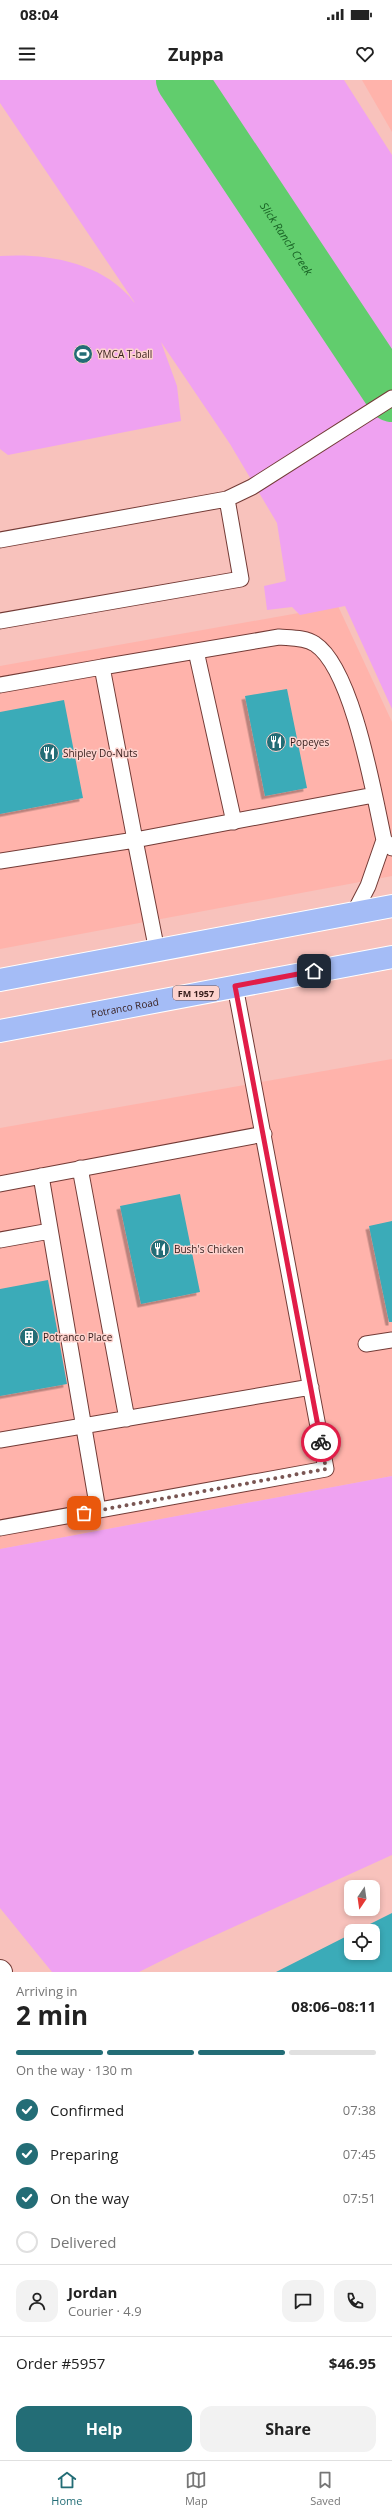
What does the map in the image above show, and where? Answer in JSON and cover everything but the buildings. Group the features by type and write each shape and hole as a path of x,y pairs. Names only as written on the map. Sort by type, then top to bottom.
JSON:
{"main road":[{"path":"0,980 392,906"},
{"name":"Potranco Road","path":"0,1031 392,957"}],"lane":[{"path":"0,540 227,499 252,487 392,398"},
{"path":"0,621 241,579 227,499"},
{"path":"0,685 279,637 298,638 314,644 331,660 345,691 388,844 354,913"},
{"path":"196,652 234,822"},
{"path":"102,667 157,951"},
{"path":"0,860 135,840 374,796"},
{"path":"0,1528 326,1469 235,986"},
{"path":"0,1184 264,1134"},
{"path":"80,1168 126,1419"},
{"path":"41,1176 98,1510"},
{"path":"0,1240 50,1231"},
{"path":"366,1344 392,1340"},
{"path":"0,1440 311,1387"}],"shaded area":[{"path":"0,80 344,80 392,155 392,709 345,606 300,615 292,607 267,610 264,586 286,581 277,523 230,444 161,342 177,386 181,421 8,455 0,449 0,256 17,255 51,258 85,267 114,283 135,303 0,103"},
{"path":"362,80 392,80 392,132"},
{"path":"338,606 392,722 392,876 0,949 0,666"},
{"path":"392,1059 392,1476 0,1549 0,1128"},
{"path":"392,1476 392,1855 185,1949 139,1972 52,1972 0,1908 0,1549"}],"waterway":[{"name":"Slick Ranch Creek","path":"182,80 392,396"}],"way so far":[{"path":"84,1513 326,1469 321,1442"}],"place":[{"name":"YMCA T-ball","path":"83,354"},
{"name":"Popeyes","path":"276,742"},
{"name":"Shipley Do-Nuts","path":"49,753"},
{"name":"Bush's Chicken","path":"160,1249"},
{"name":"Potranco Place","path":"29,1337"}],"route":[{"path":"314,971 235,986 321,1442"}]}
